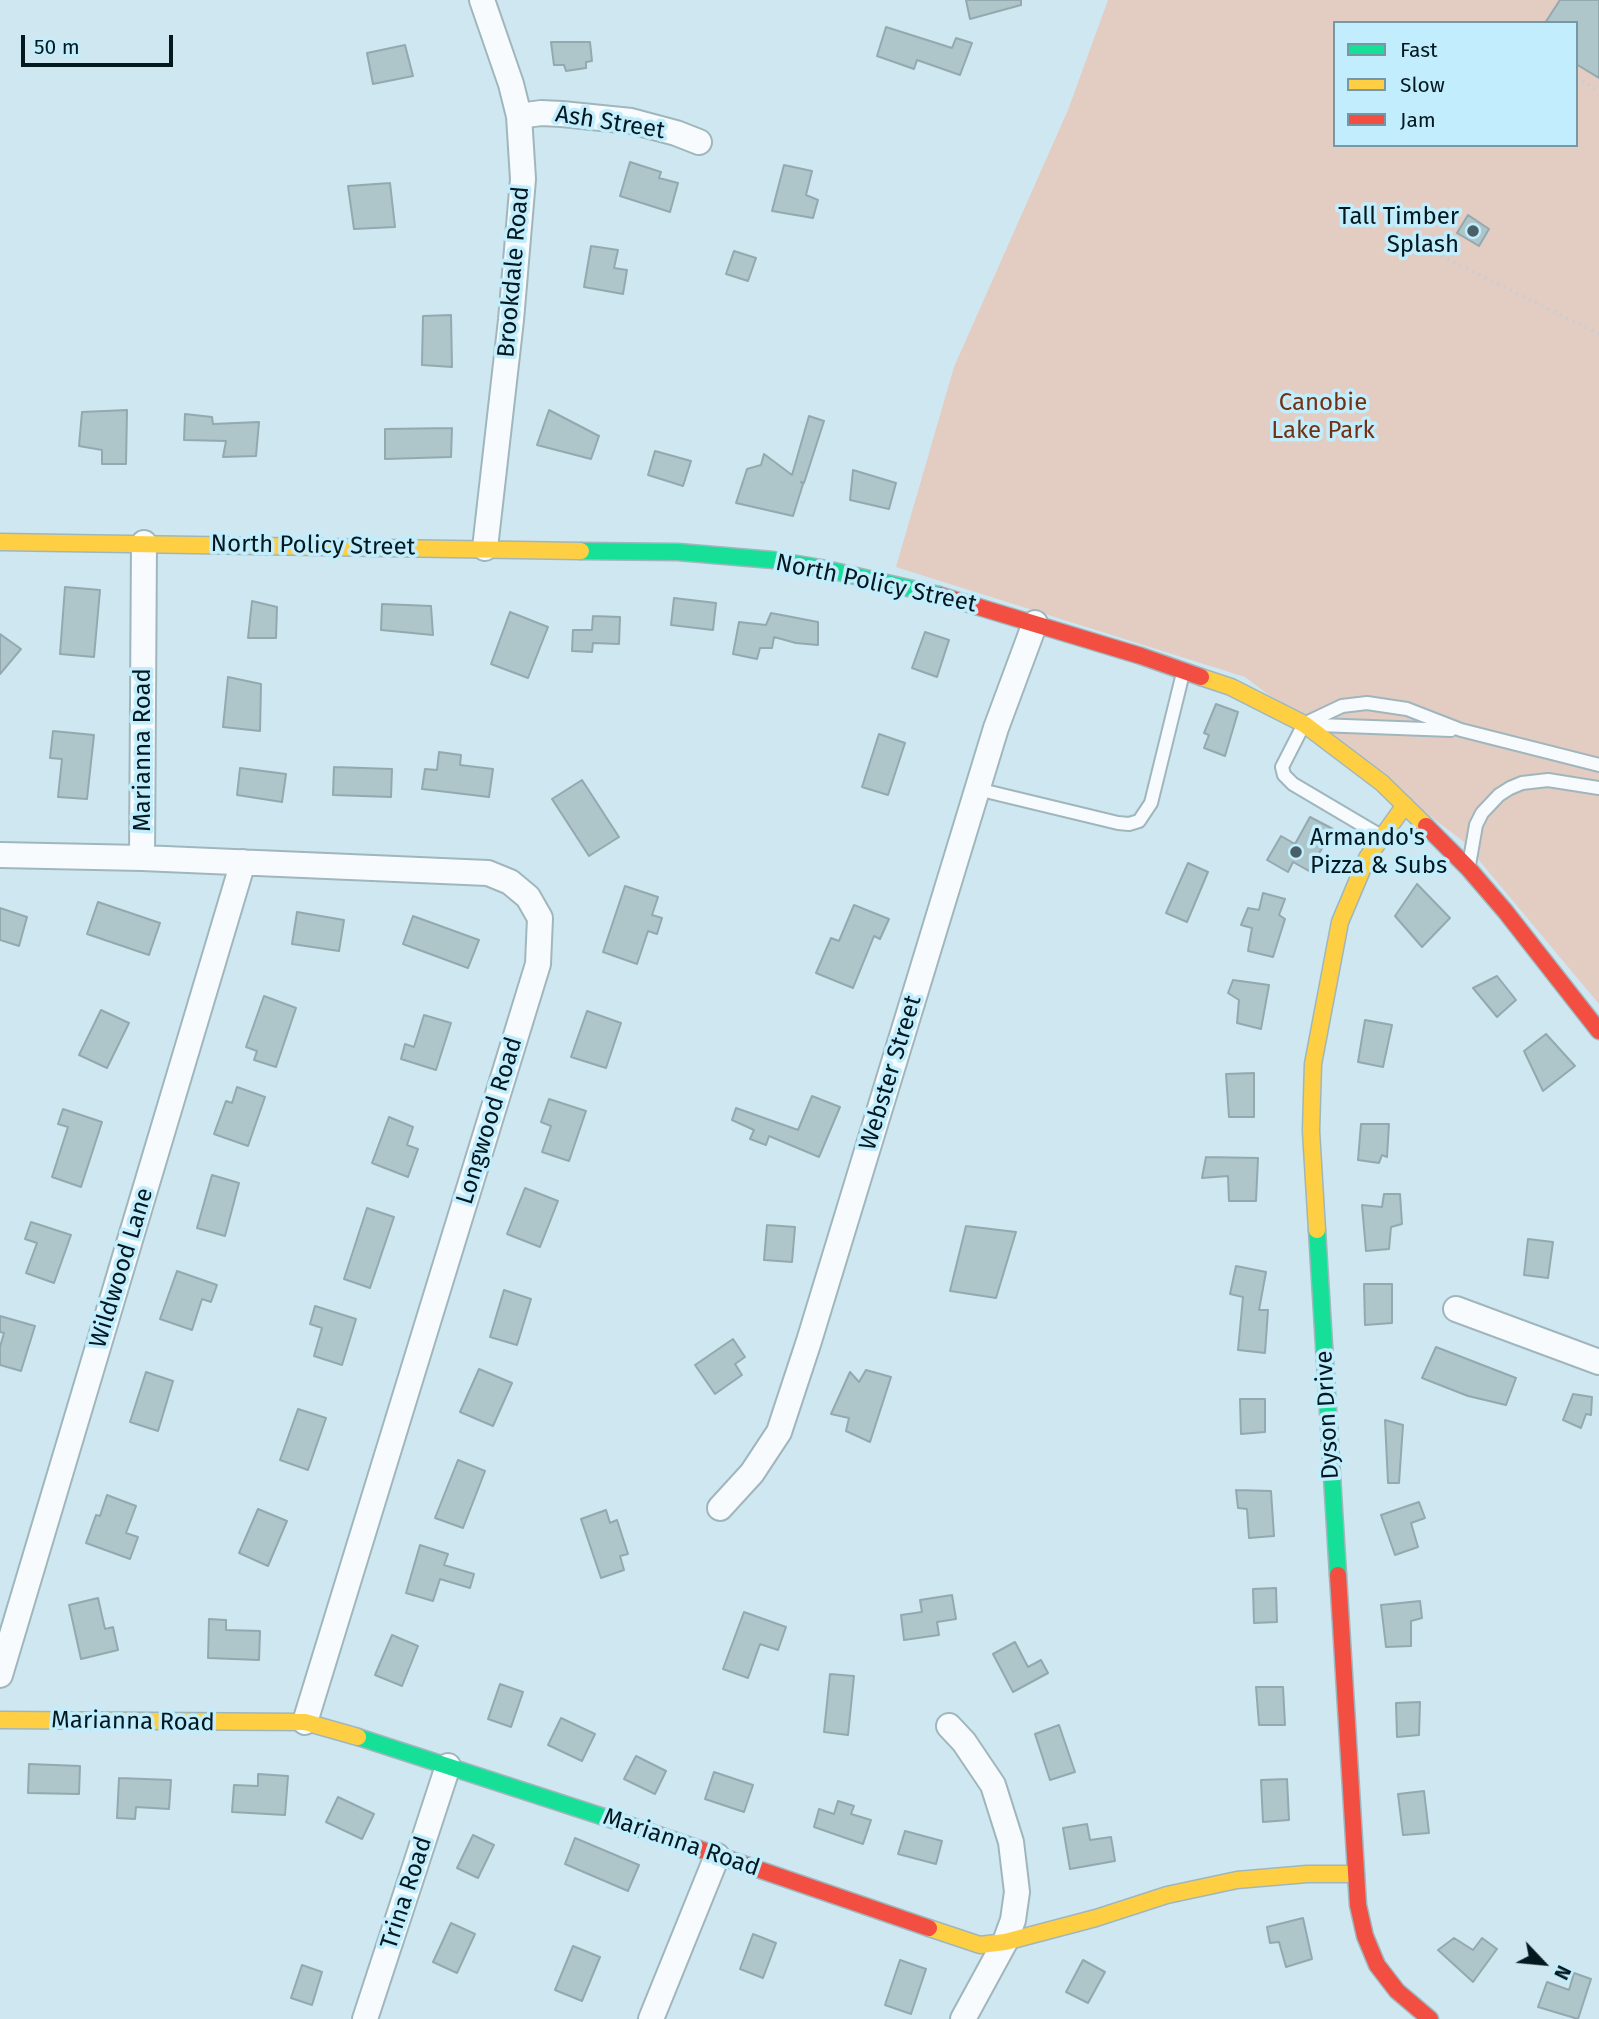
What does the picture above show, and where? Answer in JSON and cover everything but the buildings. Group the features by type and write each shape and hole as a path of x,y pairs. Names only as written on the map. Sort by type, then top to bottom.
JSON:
{"street":[{"name":"Brookdale Road","path":"482,0 511,84 519,116 523,179 485,548"},
{"name":"Ash Street","path":"519,116 541,113 631,121 699,142"},
{"name":"North Policy Street","path":"0,542 678,552 774,560 960,600 1184,670 1254,696 1304,724 1353,759 1405,805 1468,868 1599,1031"},
{"name":"Marianna Road","path":"0,855 142,858 144,543"},
{"name":"Webster Street","path":"720,1508 752,1473 779,1432 977,789 1009,689 1035,623"},
{"name":"Dyson Drive","path":"1405,805 1381,836 1356,881 1337,935 1318,1029 1311,1097 1358,1905 1364,1936 1377,1965 1397,1991 1430,2019"},
{"name":"Longwood Road","path":"142,858 488,873 510,882 528,897 540,918 538,964 305,1723"},
{"name":"Wildwood Lane","path":"0,1675 243,862"},
{"path":"1456,1309 1599,1362"},
{"name":"Marianna Road","path":"0,1720 305,1723 360,1736 981,1945 1005,1942 1167,1895 1237,1880 1307,1874 1356,1874"},
{"path":"948,1726 964,1742 993,1785 1011,1842 1017,1892 1013,1920 1005,1942 962,2019"},
{"name":"Trina Road","path":"365,2019 448,1766"},
{"path":"651,2019 716,1856"}],"lane":[{"path":"977,789 1118,823 1139,821 1151,803 1184,670"},
{"path":"1381,836 1293,784 1284,775 1282,767 1304,724 1342,706 1367,703 1407,709 1461,730 1599,765"},
{"path":"1304,724 1461,730"},
{"path":"1468,868 1476,825 1490,803 1510,788 1522,783 1548,780 1599,788"}],"path":[{"path":"1578,78 1599,91"},
{"path":"1397,234 1599,334"}],"green space":[{"name":"Canobie Lake Park","path":"1108,0 1599,0 1599,1004 1463,841 1245,677 896,567 954,367 1068,110"}],"traffic: fast":[{"path":"581,551 678,552 773,560 939,595"},
{"path":"1317,1230 1338,1575"},
{"path":"358,1737 647,1831"}],"traffic: slow":[{"path":"0,542 581,551"},
{"path":"1201,677 1231,687 1304,724 1382,783 1426,826"},
{"path":"1317,1230 1311,1131 1313,1064 1340,922 1367,858 1405,805"},
{"path":"0,1720 305,1722 358,1737"},
{"path":"929,1928 980,1945 1005,1942 1096,1918 1167,1895 1237,1880 1307,1874 1356,1874"}],"traffic: jam":[{"path":"939,595 1141,656 1201,677"},
{"path":"1426,826 1468,868 1505,911 1599,1031"},
{"path":"1338,1575 1358,1905 1365,1936 1377,1965 1397,1991 1430,2019"},
{"path":"647,1831 929,1928"}],"place":[{"name":"Tall Timber Splash","path":"1473,231"},
{"name":"Armando's Pizza & Subs","path":"1296,852"}]}
